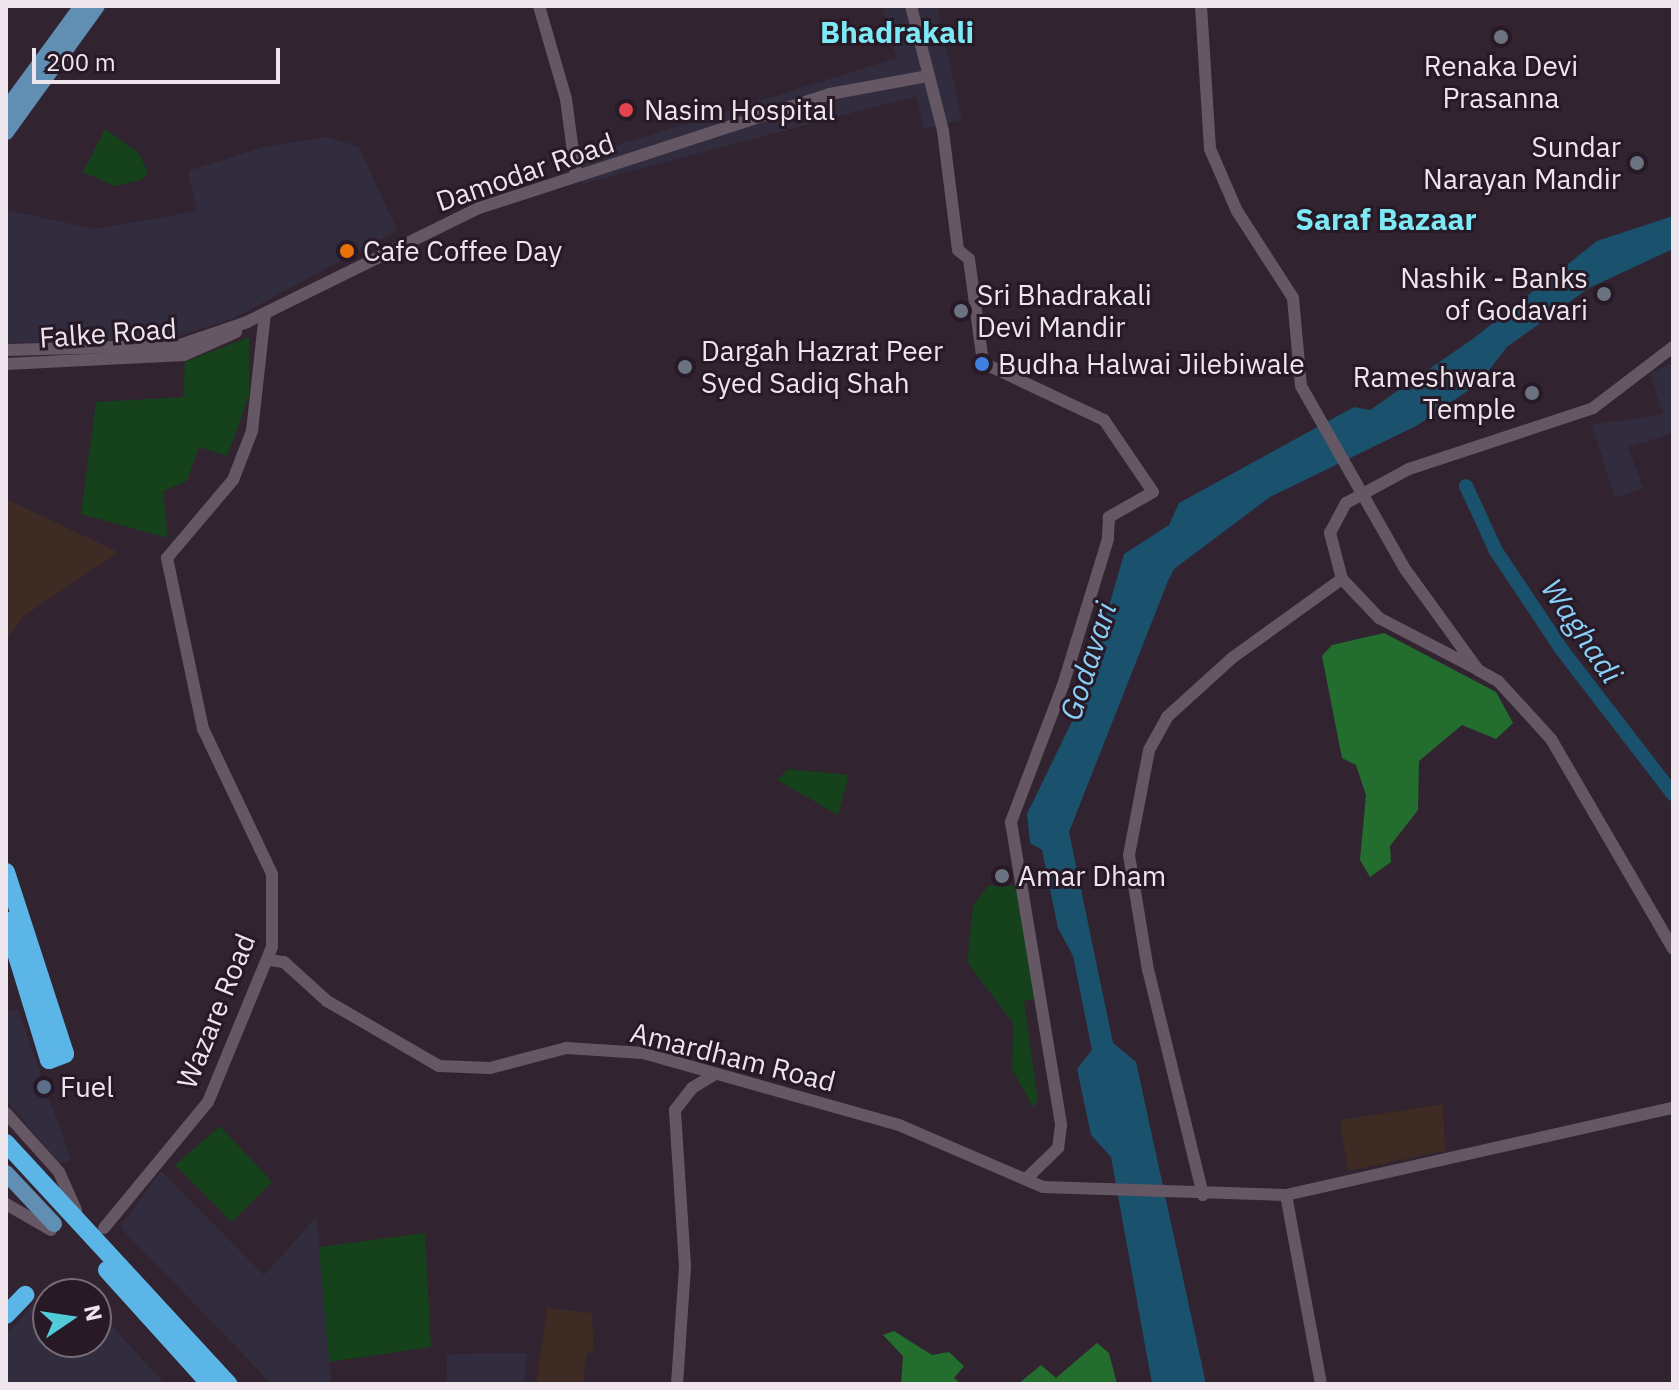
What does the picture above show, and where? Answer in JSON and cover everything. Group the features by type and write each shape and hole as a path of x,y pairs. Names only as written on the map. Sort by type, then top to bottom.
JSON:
{"highway":[{"path":"6,872 57,1057 6,920"},
{"path":"6,1143 228,1384"},
{"path":"6,1161 210,1384"},
{"path":"6,1315 16,1295"}],"main road":[{"path":"6,110 82,6"},
{"path":"6,132 97,6"},
{"path":"6,1135 76,1210"},
{"path":"6,1173 53,1227"}],"street":[{"path":"539,6 566,99 576,174"},
{"path":"911,6 943,131 958,250 969,259 983,363 1104,420 1153,492 1109,517 1108,539 1063,685 1011,822 1061,1125 1058,1148 1027,1178"},
{"path":"1201,6 1208,60 1210,149 1237,211 1293,298 1301,386 1393,548 1478,670"},
{"name":"Damodar Road","path":"247,322 479,208 830,94 928,76"},
{"name":"Wazare Road","path":"104,1228 208,1102 269,960 277,916 272,874 203,729 167,558 233,480 252,431 265,314"},
{"name":"Falke Road","path":"6,350 180,345 247,322"},
{"name":"Falke Road","path":"6,364 184,355 247,322"},
{"path":"1673,347 1593,408 1409,469 1346,503 1330,533 1342,579 1379,618 1498,681 1551,739 1673,949"},
{"path":"1203,1195 1136,910 1129,855 1134,810 1149,750 1167,717 1232,658 1342,579"},
{"name":"Amardham Road","path":"269,960 284,962 327,1001 439,1066 490,1068 566,1048 643,1053 899,1125 1027,1178 1062,1187 1203,1195 1286,1195 1673,1108"},
{"path":"677,1384 685,1266 675,1110 692,1088 714,1075"},
{"path":"6,1113 59,1172 76,1210"},
{"path":"1286,1195 1321,1384"},
{"path":"6,1204 53,1227"}],"shaded area":[{"path":"882,6 937,6 962,120 924,129 916,96 582,184 579,157 897,58"},
{"path":"328,137 359,147 397,230 234,318 169,339 6,343 6,210 95,229 197,211 188,171 267,146"},
{"path":"1673,363 1673,433 1628,447 1643,488 1615,498 1592,425 1663,414 1650,373"},
{"path":"6,499 118,552 24,616 6,639"},
{"path":"18,1010 71,1160 59,1164 6,1099 6,1011"},
{"path":"1443,1104 1445,1151 1348,1171 1340,1120"},
{"path":"161,1171 264,1275 317,1217 331,1384 272,1384 120,1227"},
{"path":"32,1306 32,1358 112,1358 112,1326 165,1384 6,1384 6,1334"},
{"path":"547,1308 592,1313 594,1353 587,1353 583,1384 536,1384"},
{"path":"527,1353 524,1384 447,1384 447,1354"}],"green space":[{"path":"105,129 138,152 148,172 142,180 114,186 83,172"},
{"path":"249,337 249,396 227,456 199,447 187,481 163,491 168,538 81,514 96,402 183,397 185,362"},
{"path":"1384,633 1496,692 1513,723 1496,739 1462,725 1419,761 1418,810 1390,846 1391,862 1370,877 1360,860 1366,795 1356,765 1342,758 1322,656 1332,645"},
{"path":"788,769 849,775 838,815 777,780"},
{"path":"988,886 1019,886 1036,999 1024,1001 1038,1101 1033,1107 1012,1069 1013,1023 967,962 973,906"},
{"path":"220,1126 272,1182 232,1222 175,1165"},
{"path":"425,1233 431,1347 329,1362 319,1247"},
{"path":"894,1331 932,1355 949,1352 964,1366 954,1378 961,1384 901,1384 903,1356 883,1335"},
{"path":"1097,1343 1109,1353 1117,1384 1018,1384 1041,1365 1056,1378"}],"water":[{"path":"1673,216 1673,249 1589,288 1507,347 1479,383 1418,425 1270,497 1174,569 1168,581 1069,832 1113,1043 1136,1062 1206,1384 1152,1384 1111,1157 1091,1135 1077,1069 1092,1050 1073,956 1058,928 1042,850 1030,843 1027,814 1081,703 1124,554 1169,525 1179,503 1354,407 1370,410 1474,338 1597,241"}],"waterway":[{"name":"Waghadi","path":"1466,486 1496,551 1562,650 1673,794"}],"place":[{"name":"Renaka Devi Prasanna","path":"1501,37"},
{"name":"Nasim Hospital","path":"626,110"},
{"name":"Sundar Narayan Mandir","path":"1637,163"},
{"name":"Cafe Coffee Day","path":"347,251"},
{"name":"Nashik - Banks of Godavari","path":"1604,294"},
{"name":"Sri Bhadrakali Devi Mandir","path":"961,311"},
{"name":"Budha Halwai Jilebiwale","path":"982,364"},
{"name":"Dargah Hazrat Peer Syed Sadiq Shah","path":"685,367"},
{"name":"Rameshwara Temple","path":"1532,393"},
{"name":"Amar Dham","path":"1002,876"},
{"name":"Fuel","path":"44,1087"}],"district":[{"name":"Bhadrakali","path":"897,32"},
{"name":"Saraf Bazaar","path":"1386,219"}],"water label":[{"name":"Godavari","path":"1088,661"}]}
